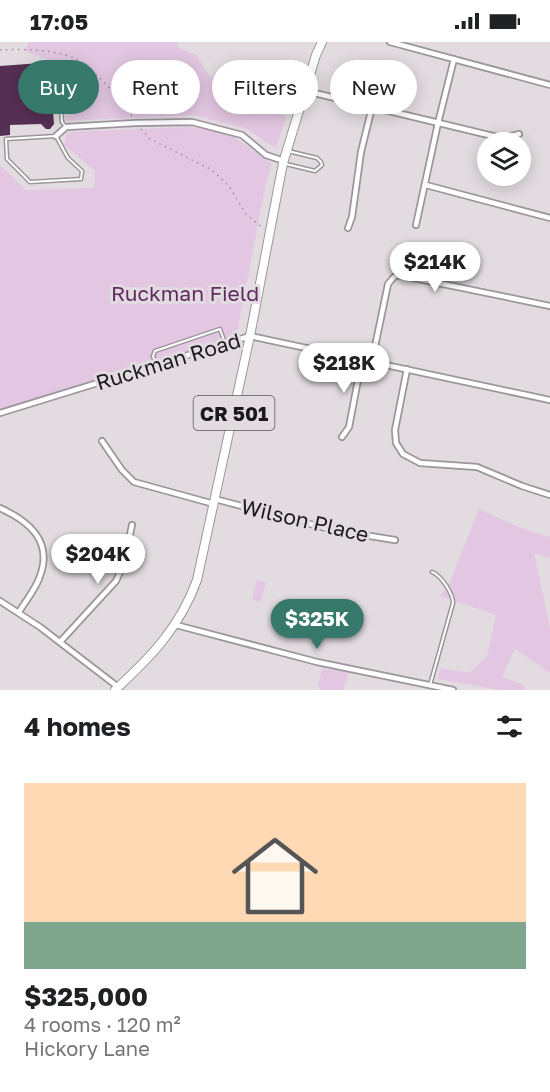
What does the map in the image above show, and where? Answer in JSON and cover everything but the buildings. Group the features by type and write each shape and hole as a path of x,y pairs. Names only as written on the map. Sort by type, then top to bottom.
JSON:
{"main road":[{"name":"CR 501","path":"315,60 321,42"},
{"name":"CR 501","path":"117,688 176,625 185,610 197,580 250,336 283,162 299,114"}],"street":[{"path":"390,42 550,85"},
{"path":"416,225 454,59"},
{"path":"348,228 352,217 361,152 370,114"},
{"path":"401,114 479,132"},
{"path":"56,136 66,127 192,122 242,135 266,155 283,162"},
{"path":"426,185 550,216"},
{"path":"372,361 388,284 399,275 550,306"},
{"name":"Ruckman Road","path":"0,413 250,336 550,400"},
{"path":"342,437 349,427 362,359"},
{"path":"407,369 395,430 399,449 408,459 420,463 477,467 550,495"},
{"name":"Wilson Place","path":"102,441 122,470 134,482 333,530 395,540"},
{"path":"0,508 30,525 42,549 40,576 19,612"},
{"path":"60,642 116,581 132,525"},
{"path":"0,601 60,642 117,688"},
{"path":"176,625 316,662 453,690"}],"lane":[{"path":"61,114 62,122 66,127"},
{"path":"56,136 68,158 82,171 81,179 30,182 7,159 6,139 56,136"},
{"path":"283,162 315,171 322,165 317,158 287,151"},
{"path":"156,365 153,356 155,351 220,329 225,343"},
{"path":"430,685 453,603 453,596 438,574 432,572"}],"path":[{"path":"0,51 34,50 75,58 87,66 120,100 135,123 150,139 212,170 229,186 246,214 270,234"}],"green space":[{"path":"29,42 178,42 177,47 197,55 200,60 111,60 111,114 200,114 200,60 209,76 212,76 212,114 281,114 286,116 276,149 247,129 193,115 67,121 66,114 99,114 99,60 50,60 24,51"},
{"name":"Ruckman Field","path":"189,127 223,129 272,164 266,183 236,338 0,414 0,165 26,190 94,188 95,171 64,145 67,132"},
{"path":"479,509 521,528 550,537 550,558 534,553 550,628 550,673 515,649 502,677 524,685 525,690 499,690 438,679 440,668 469,673 487,656 496,615 440,596 449,584"},
{"path":"257,580 266,582 261,602 252,600"},
{"path":"322,669 349,672 343,690 320,690 318,686"}]}
